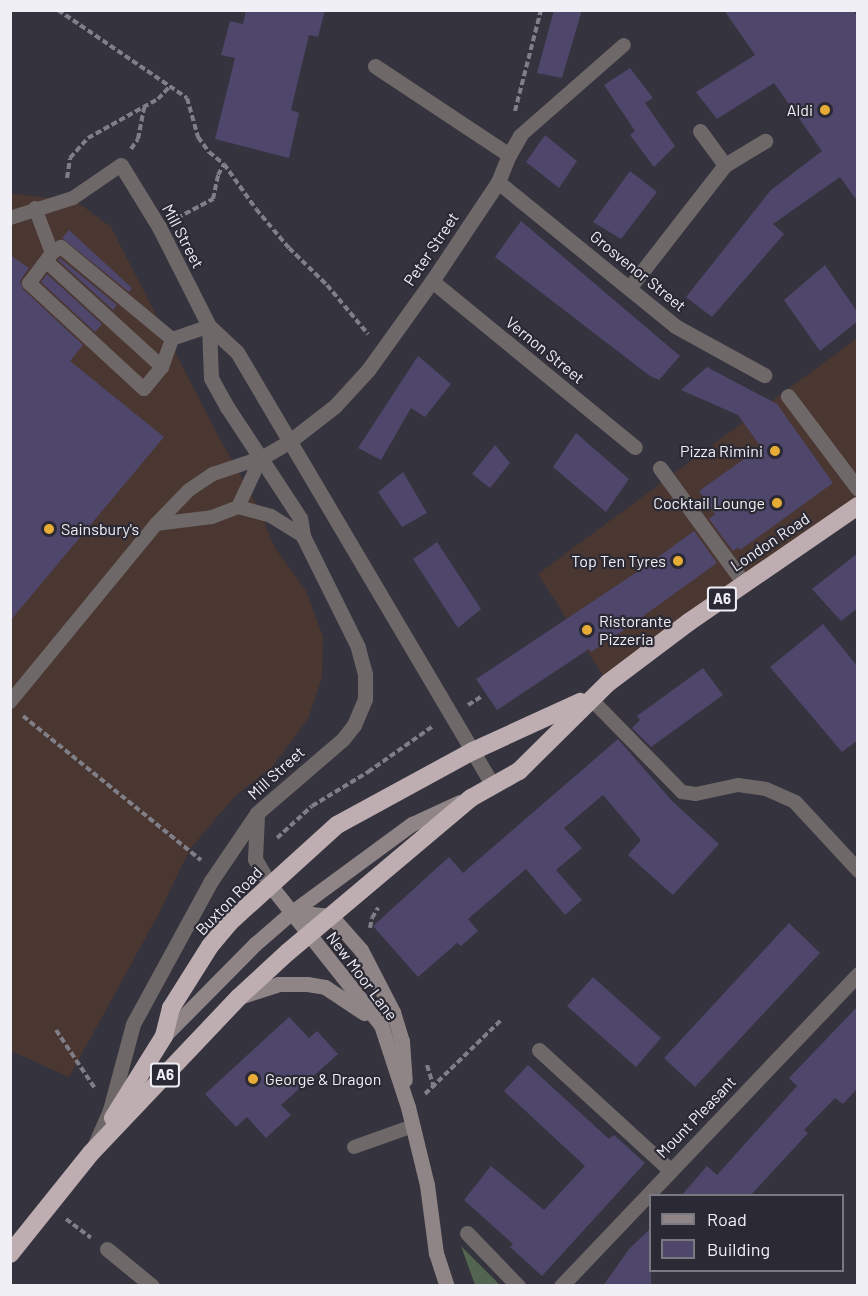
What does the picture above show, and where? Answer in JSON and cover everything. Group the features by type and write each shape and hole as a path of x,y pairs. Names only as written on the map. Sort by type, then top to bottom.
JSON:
{"highway":[{"name":"London Road","path":"492,784 519,771 590,698 689,622 858,506"},
{"name":"London Road","path":"473,751 590,698"},
{"name":"Buxton Road","path":"91,1153 164,1036 171,1008 210,946 230,922 338,825 473,751"},
{"name":"Buxton Road","path":"13,1247 91,1153 239,997 309,934 471,798 492,784"}],"street":[{"path":"375,66 509,155"},
{"path":"700,131 725,165"},
{"name":"Peter Street","path":"261,458 290,441 335,406 385,348 498,182 520,136"},
{"path":"630,287 725,165 765,141"},
{"name":"Mill Street","path":"121,165 159,227 209,326 237,352 492,784"},
{"name":"Grosvenor Street","path":"498,182 630,287 675,326 764,375"},
{"name":"Vernon Street","path":"432,281 635,447"},
{"name":"Mill Street","path":"91,1153 110,1110 133,1024 211,881 257,813 343,739 354,725 365,699 365,674 358,647 303,536 300,518 227,407 211,378 209,326"},
{"path":"788,396 858,489"},
{"path":"660,468 744,583"},
{"name":"A6","path":"164,1036 255,944 292,912 412,824 471,798"},
{"path":"795,802 858,870"},
{"path":"257,813 255,859 270,885"},
{"name":"New Moor Lane","path":"270,885 381,1025 407,1104 428,1185 436,1253 447,1286"},
{"name":"New Moor Lane","path":"292,912 332,916 361,950 393,1012 402,1041 407,1104"},
{"name":"Mount Pleasant","path":"561,1286 858,974"},
{"path":"239,997 278,984 302,983 322,986 381,1025"},
{"path":"539,1050 670,1170"},
{"path":"467,1233 518,1286"},
{"path":"107,1249 152,1286"}],"lane":[{"path":"520,136 624,45"},
{"path":"10,218 35,208 73,198 121,165"},
{"path":"35,208 50,258 162,367"},
{"path":"61,247 172,339 162,367 144,389 29,284 61,247"},
{"path":"172,339 209,326"},
{"path":"238,507 261,458"},
{"path":"15,708 156,524 189,490 213,474 261,458"},
{"path":"156,524 212,517 238,507 271,516 303,536"},
{"path":"590,698 682,792 696,794 738,785 766,789 795,802"},
{"path":"354,1147 413,1126"}],"path":[{"path":"58,10 187,98 198,137 209,152 224,164 256,210 289,248 327,285 371,337 385,348"},
{"path":"520,136 514,114 541,10"},
{"path":"68,181 67,166 78,147 96,131 158,99 170,86"},
{"path":"121,165 138,139 144,107"},
{"path":"159,227 213,199 218,175 224,164"},
{"path":"15,708 204,862"},
{"path":"276,840 312,806 368,772 431,727"},
{"path":"372,933 370,927 377,909"},
{"path":"407,1104 434,1088 501,1020"},
{"path":"56,1030 110,1110"},
{"path":"48,1207 107,1249"}],"shaded area":[{"path":"10,193 77,202 111,227 217,434 258,507 275,548 306,591 323,637 322,677 308,719 272,767 235,796 190,849 158,915 69,1077 11,1051"},
{"path":"857,338 857,506 608,683 538,574"}],"green space":[{"path":"461,1246 500,1285 475,1285"}],"building":[{"path":"246,10 325,10 318,37 309,35 291,110 299,113 289,158 215,139 235,58 221,55 230,21 243,24"},
{"path":"554,10 582,10 562,78 537,73"},
{"path":"724,10 853,10 858,18 858,202 840,177 773,224 784,234 712,317 686,297 771,190 822,151 774,83 717,119 696,92 755,55"},
{"path":"630,68 653,98 645,103 675,146 654,167 630,135 635,131 604,85"},
{"path":"545,135 577,161 559,188 526,162"},
{"path":"630,171 657,192 621,239 593,222"},
{"path":"521,221 680,356 659,380 650,376 495,257"},
{"path":"69,230 132,288 129,292 62,238"},
{"name":"Sainsbury's","path":"10,255 29,268 20,281 23,289 83,345 70,361 164,437 10,621"},
{"path":"60,258 117,305 113,310 58,260"},
{"path":"825,265 858,313 858,321 820,351 784,300"},
{"path":"47,274 102,324 95,332 41,282"},
{"path":"418,356 451,384 425,417 411,408 381,460 358,448"},
{"path":"707,367 777,404 833,483 740,550 738,547 733,551 709,519 715,514 699,491 761,447 738,415 681,390"},
{"path":"576,433 629,479 606,512 553,467"},
{"path":"495,445 510,463 490,488 472,474"},
{"path":"403,472 427,513 402,527 378,492"},
{"path":"694,531 717,563 621,632 591,652 589,649 497,710 476,679 646,566"},
{"path":"437,542 481,609 458,628 413,559"},
{"path":"858,553 858,608 841,621 812,589"},
{"path":"823,624 858,667 858,740 842,752 770,667"},
{"path":"703,668 723,695 651,747 632,728 640,720 637,716"},
{"path":"618,739 672,801 719,844 673,895 628,855 641,840 603,795 564,828 582,848 556,870 582,900 565,915 526,869 468,919 478,931 461,946 457,943 418,977 373,926 449,857 463,873"},
{"path":"789,923 820,953 695,1087 664,1058"},
{"path":"593,977 661,1038 636,1067 567,1006"},
{"path":"858,1006 858,1088 843,1104 835,1098 804,1130 808,1133 752,1194 683,1194 707,1166 717,1175 797,1086 789,1078"},
{"name":"George & Dragon","path":"289,1017 309,1038 317,1031 338,1054 281,1105 291,1115 266,1138 247,1117 236,1127 205,1094"},
{"path":"528,1065 609,1139 614,1135 645,1163 542,1276 510,1247 513,1244 464,1200 491,1166 544,1210 585,1166 504,1091"},
{"path":"649,1230 651,1286 603,1286 629,1249"}],"place":[{"name":"Aldi","path":"825,110"},
{"name":"Pizza Rimini","path":"775,451"},
{"name":"Cocktail Lounge","path":"777,503"},
{"name":"Sainsbury's","path":"49,529"},
{"name":"Top Ten Tyres","path":"678,561"},
{"name":"Ristorante Pizzeria","path":"587,630"},
{"name":"George & Dragon","path":"253,1079"}]}
